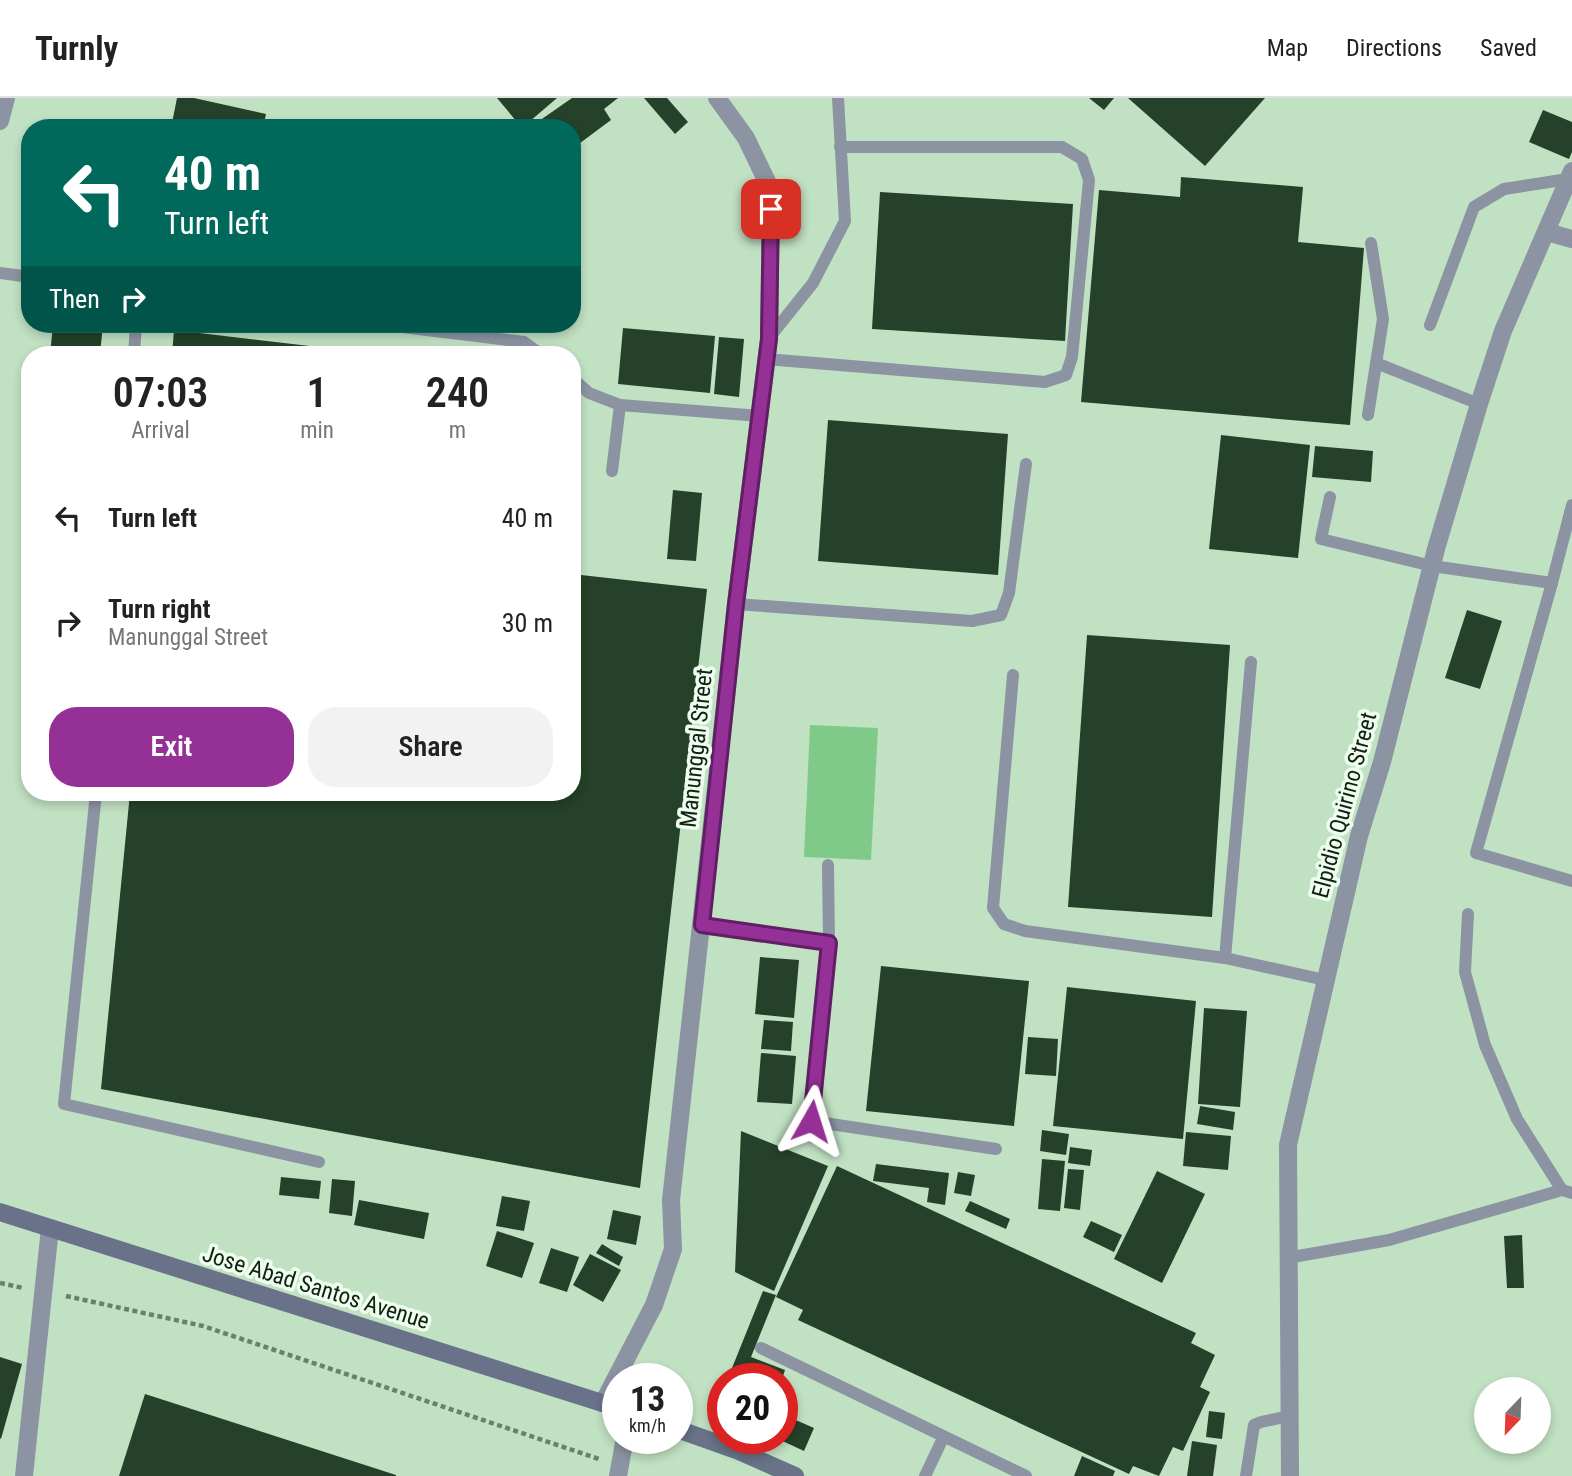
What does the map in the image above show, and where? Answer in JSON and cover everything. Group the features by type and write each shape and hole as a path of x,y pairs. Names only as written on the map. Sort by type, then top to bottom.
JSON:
{"main road":[{"name":"Jose Abad Santos Avenue","path":"0,1212 602,1403"},
{"path":"693,1435 739,1451 795,1476"}],"street":[{"path":"0,121 6,98"},
{"name":"Manunggal Street","path":"629,1363 654,1305 673,1249 671,1200 736,604 769,339 771,190 746,138 717,98"},
{"name":"Elpidio Quirino Street","path":"1290,1476 1288,1145 1359,836 1382,762 1432,566 1479,404 1503,331 1570,175"},
{"path":"1547,232 1572,239"},
{"path":"24,1476 50,1227"}],"lane":[{"path":"769,339 813,283 845,221 838,98"},
{"path":"766,359 1045,382 1066,375 1072,357 1089,180 1082,159 1062,147 840,147"},
{"path":"1430,325 1474,207 1504,189 1570,175"},
{"path":"1368,415 1383,318 1371,243"},
{"path":"0,273 21,276"},
{"path":"451,333 524,342 530,346"},
{"path":"1376,363 1479,404"},
{"path":"581,386 589,393 620,405 760,416"},
{"path":"612,471 620,405"},
{"path":"736,604 972,621 1002,615 1009,593 1027,464"},
{"path":"1330,498 1321,538 1432,566 1552,583"},
{"path":"1572,505 1476,853 1572,881"},
{"path":"1225,958 1251,662"},
{"path":"1013,675 993,908 1004,924 1025,931 1225,958 1325,980"},
{"path":"95,801 64,1104 318,1162"},
{"path":"828,865 829,943 811,1121 996,1149"},
{"path":"1287,1258 1389,1240 1567,1191 1517,1119 1485,1045 1465,972 1468,914"},
{"path":"702,925 829,943"},
{"path":"761,1348 1026,1476"},
{"path":"1246,1476 1254,1425 1289,1416"},
{"path":"925,1476 943,1438"}],"path":[{"path":"0,1283 202,1326 619,1471"}],"green space":[{"path":"810,725 878,728 871,860 804,857"}],"building":[{"path":"177,98 194,98 266,114 265,119 173,119"},
{"path":"497,98 557,98 532,119 514,119"},
{"path":"572,98 618,98 604,109 611,120 581,142 581,119 542,119"},
{"path":"644,98 667,98 688,122 675,134"},
{"path":"1089,98 1114,98 1104,110"},
{"path":"1128,98 1265,98 1205,166"},
{"path":"1543,110 1572,122 1572,152 1569,159 1529,142"},
{"path":"1181,177 1303,187 1298,242 1364,248 1350,425 1081,402 1099,190 1180,197"},
{"path":"880,192 1073,204 1065,341 872,329"},
{"path":"623,328 715,336 710,393 618,384"},
{"path":"52,333 102,333 101,346 51,346"},
{"path":"174,333 200,333 310,346 173,346"},
{"path":"719,337 744,339 739,397 714,394"},
{"path":"828,420 1008,434 998,575 818,561"},
{"path":"1221,435 1310,445 1298,558 1209,549"},
{"path":"1315,446 1373,451 1371,482 1312,477"},
{"path":"673,490 702,493 696,561 667,559"},
{"path":"581,575 707,589 640,1188 101,1089 129,801 581,801"},
{"path":"1467,610 1502,621 1480,689 1445,678"},
{"path":"1087,635 1230,645 1212,917 1068,907"},
{"path":"760,957 799,960 794,1018 755,1014"},
{"path":"881,966 1029,981 1014,1126 866,1111"},
{"path":"1067,987 1196,1001 1183,1139 1053,1126"},
{"path":"1204,1008 1247,1011 1240,1107 1198,1104"},
{"path":"764,1020 793,1022 791,1051 761,1049"},
{"path":"1028,1037 1058,1039 1056,1076 1025,1074"},
{"path":"761,1053 796,1056 792,1104 757,1102"},
{"path":"1200,1106 1235,1112 1233,1130 1197,1124"},
{"path":"1042,1130 1069,1134 1066,1155 1040,1151"},
{"path":"741,1131 828,1166 774,1291 735,1272"},
{"path":"1186,1132 1231,1136 1228,1170 1183,1166"},
{"path":"1070,1147 1092,1150 1090,1166 1068,1163"},
{"path":"1042,1159 1065,1161 1060,1211 1038,1209"},
{"path":"876,1164 949,1173 945,1205 927,1202 929,1188 873,1181"},
{"path":"837,1166 1196,1333 1191,1343 1215,1355 1200,1387 1210,1392 1183,1451 1173,1447 1159,1476 1133,1466 1129,1474 798,1320 803,1310 776,1297"},
{"path":"1068,1169 1084,1170 1080,1210 1064,1208"},
{"path":"1157,1171 1205,1194 1162,1283 1114,1259"},
{"path":"958,1172 975,1175 971,1196 954,1193"},
{"path":"281,1177 321,1181 319,1199 279,1195"},
{"path":"332,1179 355,1181 352,1216 329,1213"},
{"path":"502,1196 530,1201 524,1231 496,1226"},
{"path":"359,1200 429,1213 424,1239 354,1225"},
{"path":"970,1201 1010,1219 1006,1229 965,1211"},
{"path":"613,1210 641,1216 636,1245 607,1239"},
{"path":"1091,1221 1122,1235 1114,1252 1083,1237"},
{"path":"497,1231 534,1243 522,1278 486,1266"},
{"path":"1522,1235 1524,1288 1507,1288 1504,1236"},
{"path":"602,1244 623,1257 619,1266 596,1253"},
{"path":"551,1248 579,1257 567,1292 539,1283"},
{"path":"590,1254 621,1270 603,1302 573,1285"},
{"path":"763,1291 776,1295 751,1357 767,1363 734,1363"},
{"path":"0,1357 22,1364 1,1439 0,1438"},
{"path":"145,1394 396,1475 396,1476 119,1476"},
{"path":"1209,1411 1225,1413 1222,1439 1206,1437"},
{"path":"798,1421 814,1428 804,1451 798,1448"},
{"path":"1192,1441 1217,1445 1213,1476 1187,1476"},
{"path":"1082,1456 1115,1471 1113,1476 1074,1476"}],"route":[{"path":"771,209 769,339 736,604 702,925 829,943 811,1121"}]}
